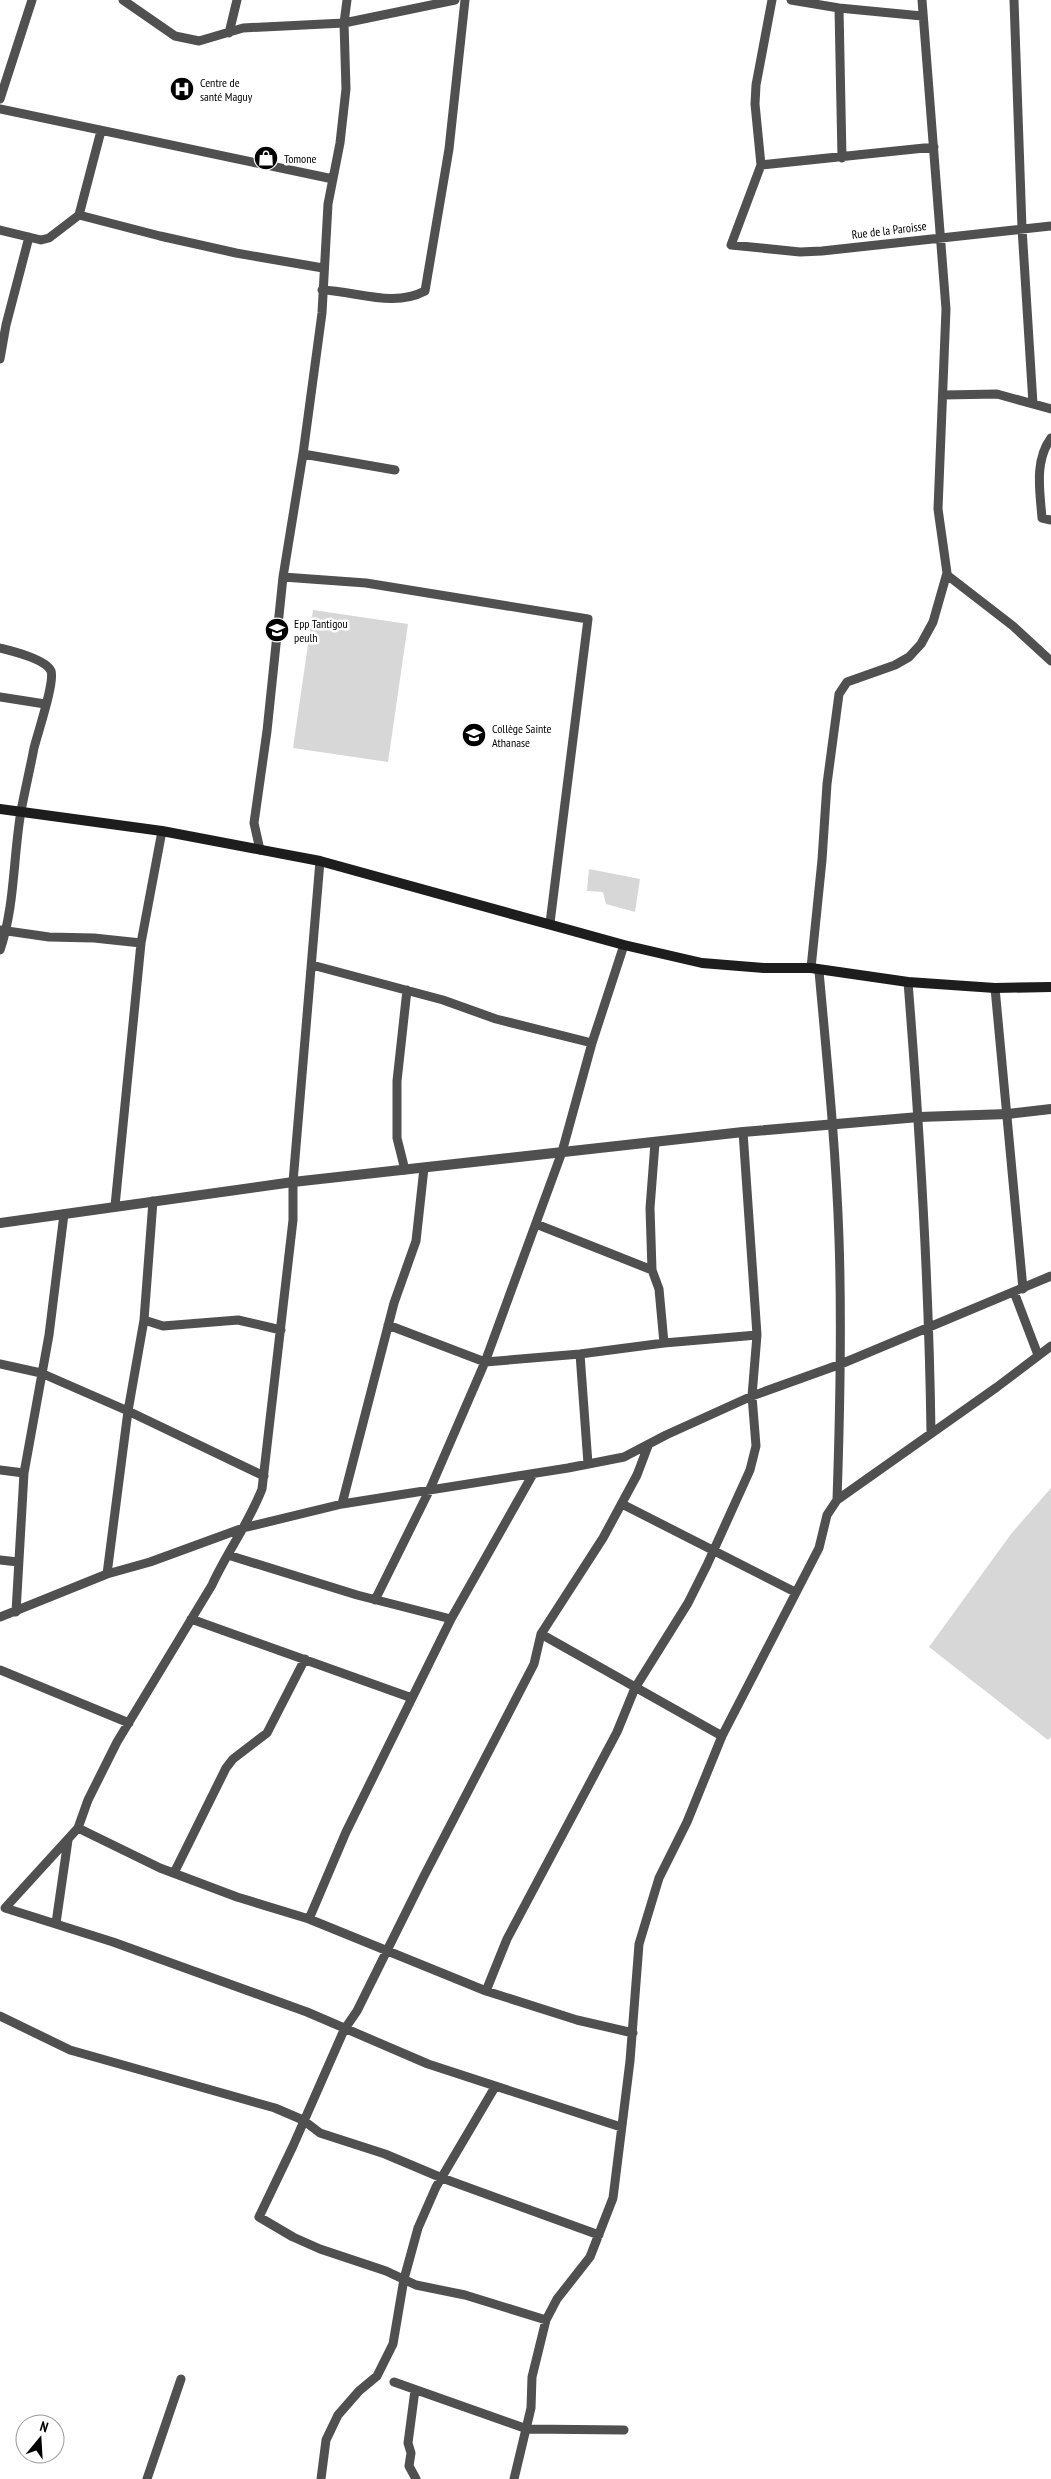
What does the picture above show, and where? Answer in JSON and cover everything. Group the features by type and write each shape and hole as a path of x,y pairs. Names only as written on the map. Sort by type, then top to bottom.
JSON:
{"main road":[{"path":"0,809 162,831 320,861 624,945 702,963 764,968 815,969 908,982 995,988 1051,987"}],"street":[{"path":"0,99 32,0"},
{"path":"123,0 175,36 186,40 199,41 243,28 344,23 455,0"},
{"path":"229,33 237,0"},
{"path":"260,850 254,823 267,731 283,577 303,454 322,313 328,204 340,144 346,89 344,23 347,0"},
{"path":"322,290 340,290 399,299 412,298 425,291 449,149 465,0"},
{"path":"772,0 756,85 755,104 761,165 934,147"},
{"path":"791,0 839,8 922,16"},
{"path":"837,1500 841,1364 839,1238 833,1124 815,969 827,784 838,694 844,684 850,680 895,666 909,657 921,644 933,622 947,575 938,509 946,308 922,0"},
{"path":"1014,0 1022,228 1033,404"},
{"path":"839,8 842,158"},
{"path":"0,109 334,179"},
{"path":"0,230 42,240 49,238 79,215 101,131"},
{"name":"Rue de la Paroisse","path":"761,165 731,245 800,252 1051,226"},
{"path":"79,215 217,249 323,268"},
{"path":"0,358 6,325 29,237"},
{"path":"943,395 997,394 1051,409"},
{"path":"1051,438 1042,458 1040,486 1042,518 1051,520"},
{"path":"303,454 395,470"},
{"path":"947,575 1013,626 1051,661"},
{"path":"283,577 366,583 588,619 550,923"},
{"path":"0,648 43,663 50,669 53,679 45,704 21,812 0,950"},
{"path":"0,697 45,704"},
{"path":"115,1206 141,943 162,831"},
{"path":"320,861 293,1182 293,1220 262,1489 254,1510 212,1586 190,1619 129,1723 88,1800 78,1828 3,1910 56,1924 307,2012 344,2030 428,2064 621,2127"},
{"path":"4,930 49,937 94,938 141,943"},
{"path":"375,1600 430,1489 484,1362 562,1152 592,1043 624,945"},
{"path":"312,965 407,990 496,1019 592,1043"},
{"path":"908,982 919,1117 930,1327 930,1433"},
{"path":"995,988 1023,1289"},
{"path":"405,1170 397,1138 397,1081 407,990"},
{"path":"0,1223 293,1182 743,1132 919,1117 1008,1114 1051,1109"},
{"path":"486,1991 507,1939 617,1732 635,1688 688,1603 714,1551 750,1470 756,1446 752,1396 757,1335 743,1132"},
{"path":"655,1143 650,1208 652,1270 659,1289 664,1343"},
{"path":"342,1504 388,1325 416,1241 424,1168"},
{"path":"107,1574 128,1411 144,1320 153,1201"},
{"path":"16,1612 24,1473 49,1335 64,1214"},
{"path":"536,1224 652,1270"},
{"path":"0,1617 107,1574 150,1562 243,1528 342,1504 532,1474 624,1457 666,1435 752,1396 841,1364 1051,1276"},
{"path":"1014,1292 1038,1355"},
{"path":"144,1320 163,1326 238,1320 281,1330"},
{"path":"388,1325 484,1362 757,1335"},
{"path":"514,2479 527,2429 531,2408 532,2377 546,2320 557,2299 590,2256 613,2198 633,2033 639,1944 659,1878 687,1822 722,1736 819,1548 827,1515 837,1500 997,1387 1051,1346"},
{"path":"580,1354 588,1464"},
{"path":"0,1364 41,1373 128,1411 264,1476"},
{"path":"546,2320 465,2295 416,2284 320,2249 293,2237 259,2217 344,2030 357,2011 534,1664 541,1634 603,1538 637,1475 648,1446"},
{"path":"0,1470 24,1473"},
{"path":"309,1919 339,1847 451,1619 532,1474"},
{"path":"622,1504 795,1592"},
{"path":"228,1555 375,1600 451,1619"},
{"path":"0,1560 18,1562"},
{"path":"190,1619 412,1698"},
{"path":"541,1634 722,1736"},
{"path":"174,1873 226,1768 233,1759 267,1733 305,1659"},
{"path":"0,1670 129,1723"},
{"path":"78,1828 174,1873 237,1897 309,1919 387,1949 486,1991 577,2020 633,2033"},
{"path":"56,1924 68,1838"},
{"path":"0,2016 70,2050 146,2070 211,2092 275,2108 303,2120 320,2133 385,2154 442,2178 599,2235"},
{"path":"321,2479 326,2440 338,2415 359,2391 377,2376 393,2344 404,2279 418,2228 442,2178 495,2087"},
{"path":"148,2479 181,2379"},
{"path":"394,2382 527,2429 624,2430"},
{"path":"415,2390 408,2443 411,2453 409,2466 416,2479"}],"shaded area":[{"path":"313,610 408,624 388,762 293,748"},
{"path":"589,869 640,879 635,912 606,904 603,892 587,891"},
{"path":"1051,1488 1051,1737 1048,1740 929,1647 1011,1534"}],"place":[{"name":"Centre de santé Maguy","path":"182,89"},
{"name":"Tomone","path":"266,158"},
{"name":"Epp Tantigou peulh","path":"277,630"},
{"name":"Collège Sainte Athanase","path":"474,735"}]}
